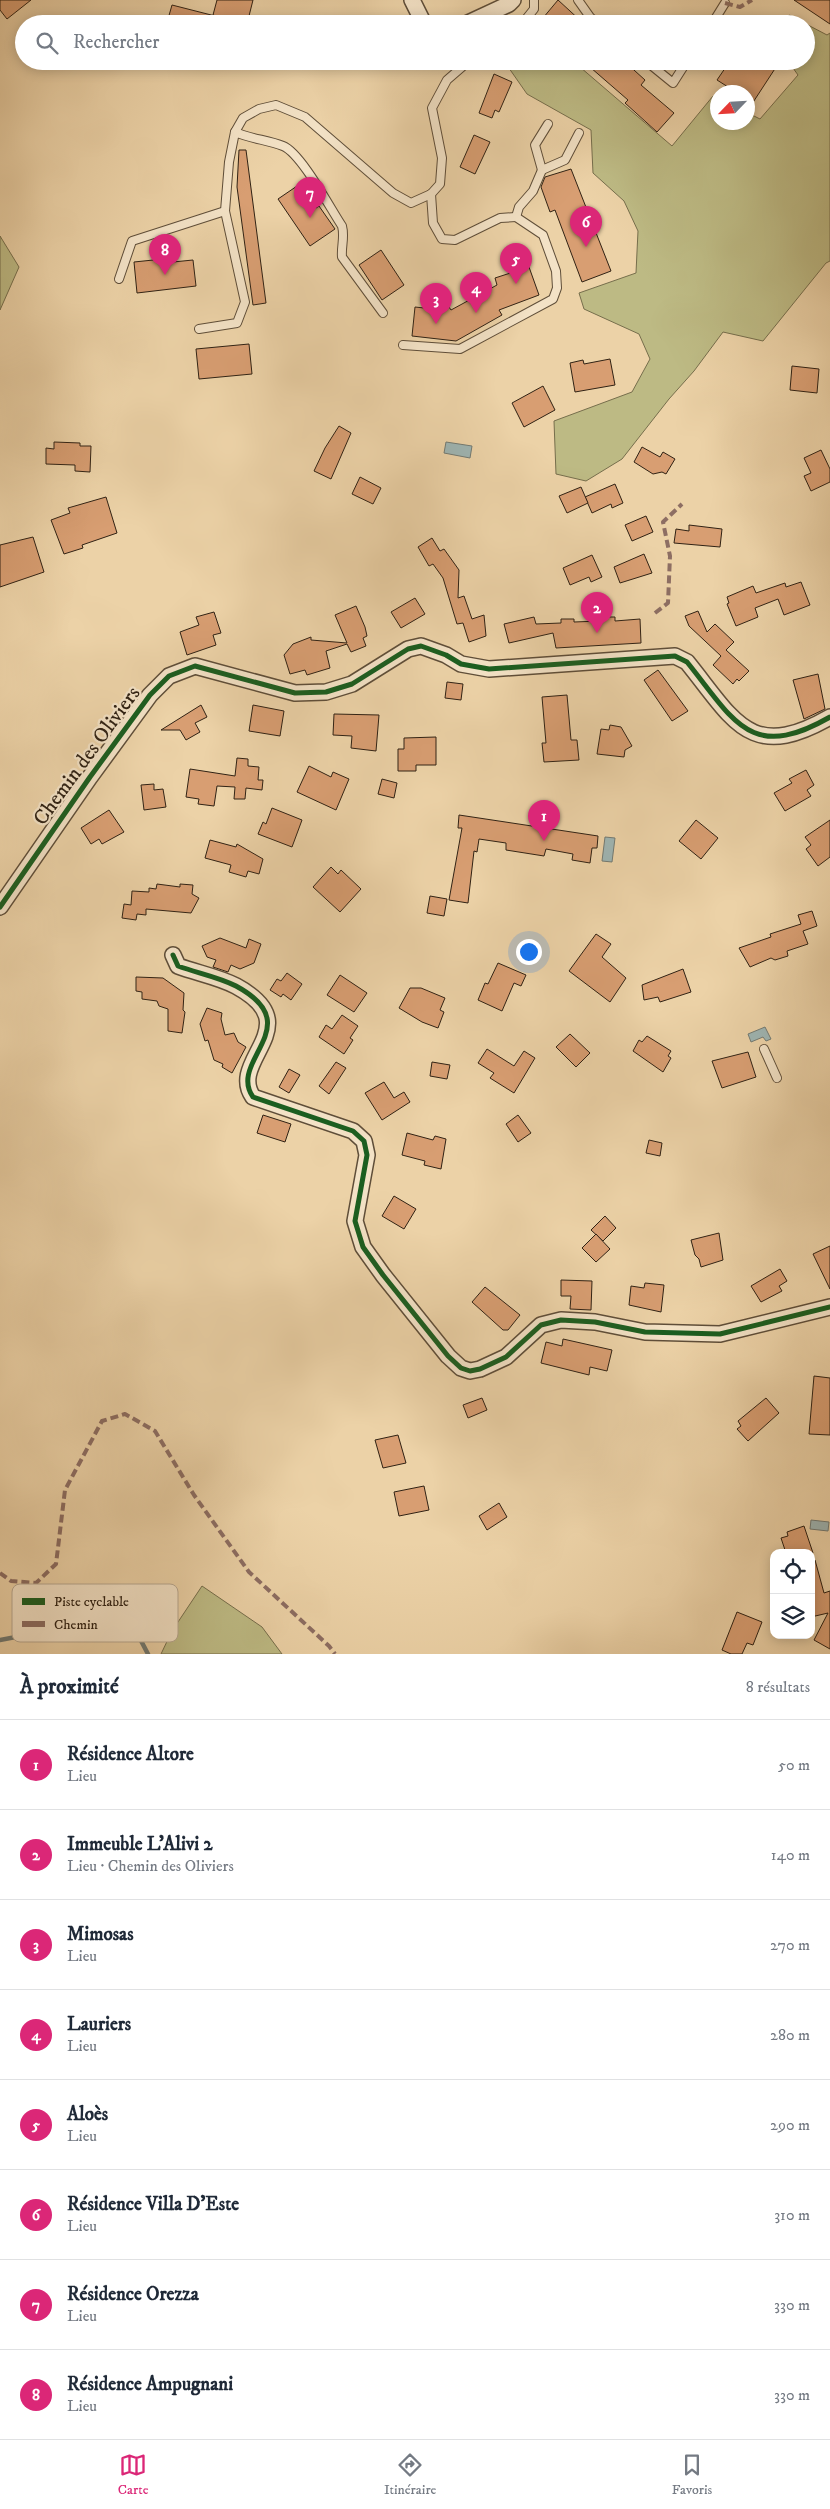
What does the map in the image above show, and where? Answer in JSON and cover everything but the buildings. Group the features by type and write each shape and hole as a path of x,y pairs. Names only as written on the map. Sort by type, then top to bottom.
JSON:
{"street":[{"path":"412,0 420,15"},
{"path":"485,15 509,4 513,0"},
{"name":"Chemin des Oliviers","path":"0,907 90,777 150,695 169,676 195,666 295,693 326,692 352,684 408,649 421,646 446,655 461,664 489,669 675,656 687,662 739,726 767,738 792,734 830,717"},
{"path":"173,955 178,966 236,986 260,1002 267,1016 268,1033 248,1073 247,1088 253,1097 354,1132 364,1141 367,1155 355,1221 364,1246 383,1275 442,1349 461,1368 470,1370 480,1369 506,1356 541,1325 561,1320 595,1322 645,1332 720,1334 830,1308"}],"lane":[{"path":"529,15 534,9 534,0"},
{"path":"578,0 588,15"},
{"path":"718,15 725,3"},
{"path":"199,329 237,323 245,302 225,211 229,162 236,132 243,118 259,109 276,105 304,117 393,192 411,203 431,194 440,184 442,158 432,108 447,80 459,70"},
{"path":"657,70 673,83 681,70"},
{"path":"516,217 519,207 533,191 542,170 535,145 548,124"},
{"path":"236,132 249,138 284,146 297,156 342,226 344,236 341,245 342,256 383,313"},
{"path":"542,170 565,160 579,133"},
{"path":"403,345 460,349 553,299 557,288 556,271 543,235 516,217 500,218 455,240 442,239 433,223 431,194"},
{"path":"119,278 132,241 225,211"},
{"path":"764,1049 777,1078"}],"shaded area":[{"path":"815,29 827,35 830,33 830,261 826,263 763,341 723,332 694,371 669,399 622,459 586,481 556,474 554,421 632,392 650,359 639,334 584,309 579,293 636,273 638,231 624,201 593,173 591,130 527,94 510,70 583,70 672,146 710,100 710,130 755,130 755,116 760,119 798,75 794,70 815,70"},
{"path":"0,236 19,267 0,310"},
{"path":"202,1586 262,1627 282,1654 161,1654 167,1642 178,1642 178,1622"}],"water":[{"path":"446,442 472,446 470,458 444,453"},
{"path":"605,837 615,838 612,862 602,861"},
{"path":"765,1027 771,1039 766,1041 763,1037 751,1042 748,1034"},
{"path":"811,1520 829,1522 828,1531 810,1529"}],"waterway":[{"path":"0,1640 12,1638"},
{"path":"142,1642 148,1654"}],"marked path":[{"path":"725,3 740,7 752,0"},
{"path":"655,613 668,603 670,556 663,522 682,504"},
{"path":"0,1573 11,1581 36,1583 56,1564 65,1490 102,1421 125,1414 155,1431 194,1495 249,1572 329,1646 335,1654"}],"cycle path":[{"path":"0,907 90,777 150,695 169,676 195,666 295,693 326,692 352,684 408,649 421,646 446,655 461,664 489,669 675,656 687,662 732,717 746,728 762,735 781,736 803,730 830,717"},
{"path":"173,955 178,966 236,986 257,1001 266,1015 267,1029 250,1070 248,1083 253,1097 353,1131 364,1141 367,1155 355,1221 363,1247 448,1356 461,1368 470,1371 480,1369 506,1357 541,1325 561,1320 595,1322 645,1332 720,1334 830,1307"}],"place":[{"name":"Résidence Orezza","path":"310,218"},
{"name":"Résidence Villa D'Este","path":"586,247"},
{"name":"Résidence Ampugnani","path":"165,275"},
{"name":"Aloès","path":"516,284"},
{"name":"Lauriers","path":"476,313"},
{"name":"Mimosas","path":"436,324"},
{"name":"Immeuble L'Alivi 2","path":"597,633"},
{"name":"Résidence Altore","path":"544,841"}]}
